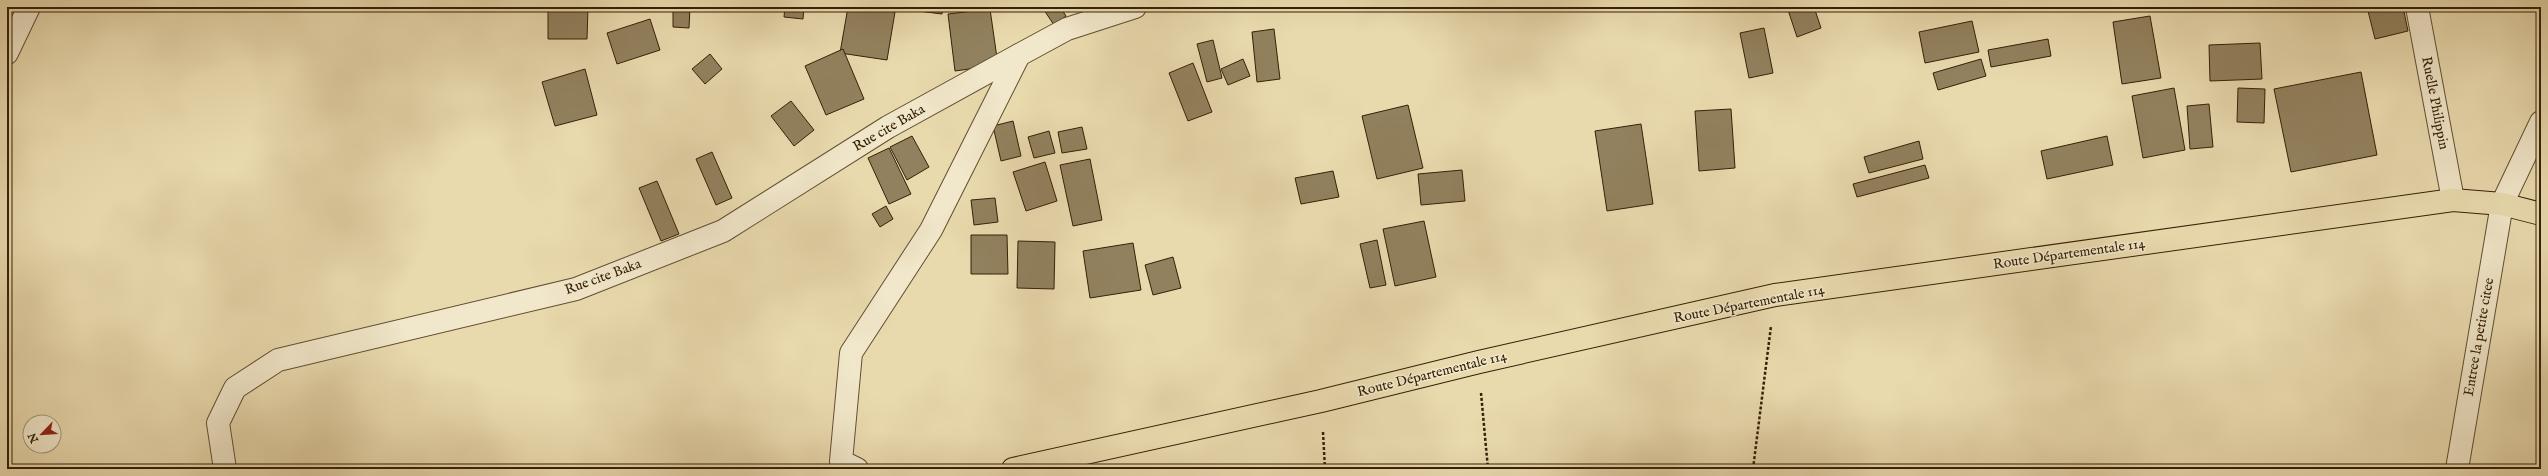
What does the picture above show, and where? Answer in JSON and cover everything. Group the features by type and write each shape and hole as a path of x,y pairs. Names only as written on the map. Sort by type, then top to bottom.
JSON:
{"main road":[{"name":"Route Départementale 114","path":"1013,469 1321,401 1479,362 1775,295 2453,200 2502,204 2541,214"}],"street":[{"path":"7,54 29,7"},
{"name":"Rue cite Baka","path":"225,469 218,423 235,388 278,360 576,290 723,231 888,127 1019,55 1067,29 1135,7"},
{"name":"Ruelle Philippin","path":"2417,7 2453,200"},
{"path":"857,469 841,461 851,353 931,230 1019,55"},
{"name":"Entree la petite citee","path":"2457,469 2502,204 2541,122"}],"path":[{"path":"1753,469 1775,295"},
{"path":"1479,362 1488,469"},
{"path":"1321,401 1325,469"}],"building":[{"path":"548,7 588,7 587,39 548,39"},
{"path":"673,7 690,7 689,28 673,27"},
{"path":"785,7 804,7 803,19 784,17"},
{"path":"848,7 864,7 895,12 887,60 840,53"},
{"path":"902,7 943,7 942,14 902,9"},
{"path":"1042,7 1060,7 1066,16 1054,25"},
{"path":"1787,7 1814,7 1821,28 1797,37"},
{"path":"2367,7 2403,7 2408,31 2375,39"},
{"path":"990,9 998,65 955,71 948,14"},
{"path":"2150,16 2161,78 2122,84 2113,22"},
{"path":"650,19 660,50 617,64 607,33"},
{"path":"1972,21 1979,52 1925,63 1919,32"},
{"path":"1764,28 1773,73 1749,78 1740,33"},
{"path":"1274,29 1280,79 1257,82 1252,32"},
{"path":"2048,39 2051,56 1991,67 1988,50"},
{"path":"1213,40 1222,78 1207,82 1197,44"},
{"path":"2260,43 2262,79 2210,81 2209,45"},
{"path":"843,49 864,99 826,115 805,66"},
{"path":"710,54 722,69 705,84 692,69"},
{"path":"1243,59 1250,76 1228,85 1221,69"},
{"path":"1981,59 1986,76 1938,90 1933,73"},
{"path":"1193,63 1212,112 1188,121 1169,73"},
{"path":"585,69 597,115 555,126 542,82"},
{"path":"2361,72 2377,155 2291,172 2274,89"},
{"path":"2174,88 2185,150 2143,158 2132,96"},
{"path":"2238,88 2265,89 2264,123 2237,122"},
{"path":"791,101 814,130 794,146 771,116"},
{"path":"2209,104 2213,147 2190,149 2187,106"},
{"path":"1408,105 1423,168 1377,179 1362,116"},
{"path":"1731,109 1735,168 1699,171 1695,111"},
{"path":"1013,121 1021,156 1001,161 993,126"},
{"path":"1641,124 1653,204 1607,211 1595,131"},
{"path":"1082,127 1087,149 1062,153 1058,132"},
{"path":"1049,131 1055,153 1034,158 1028,137"},
{"path":"912,136 929,167 907,180 890,147"},
{"path":"2107,136 2113,165 2047,179 2041,151"},
{"path":"1919,141 1923,159 1869,173 1864,157"},
{"path":"889,148 911,194 889,204 868,158"},
{"path":"712,152 732,198 716,205 696,159"},
{"path":"1090,159 1102,220 1073,226 1060,165"},
{"path":"1045,162 1057,201 1026,211 1013,172"},
{"path":"1925,165 1929,178 1857,197 1853,184"},
{"path":"1462,170 1465,201 1421,205 1418,174"},
{"path":"1333,171 1339,197 1301,204 1295,178"},
{"path":"657,181 679,234 661,241 639,188"},
{"path":"995,198 998,222 974,225 971,200"},
{"path":"886,206 893,219 880,227 872,214"},
{"path":"1424,221 1436,277 1395,286 1383,229"},
{"path":"971,235 1007,235 1008,274 971,274"},
{"path":"1377,240 1386,285 1370,288 1360,244"},
{"path":"1018,241 1055,242 1054,289 1017,288"},
{"path":"1133,243 1141,290 1090,298 1083,251"},
{"path":"1173,257 1181,288 1153,295 1145,265"}]}
